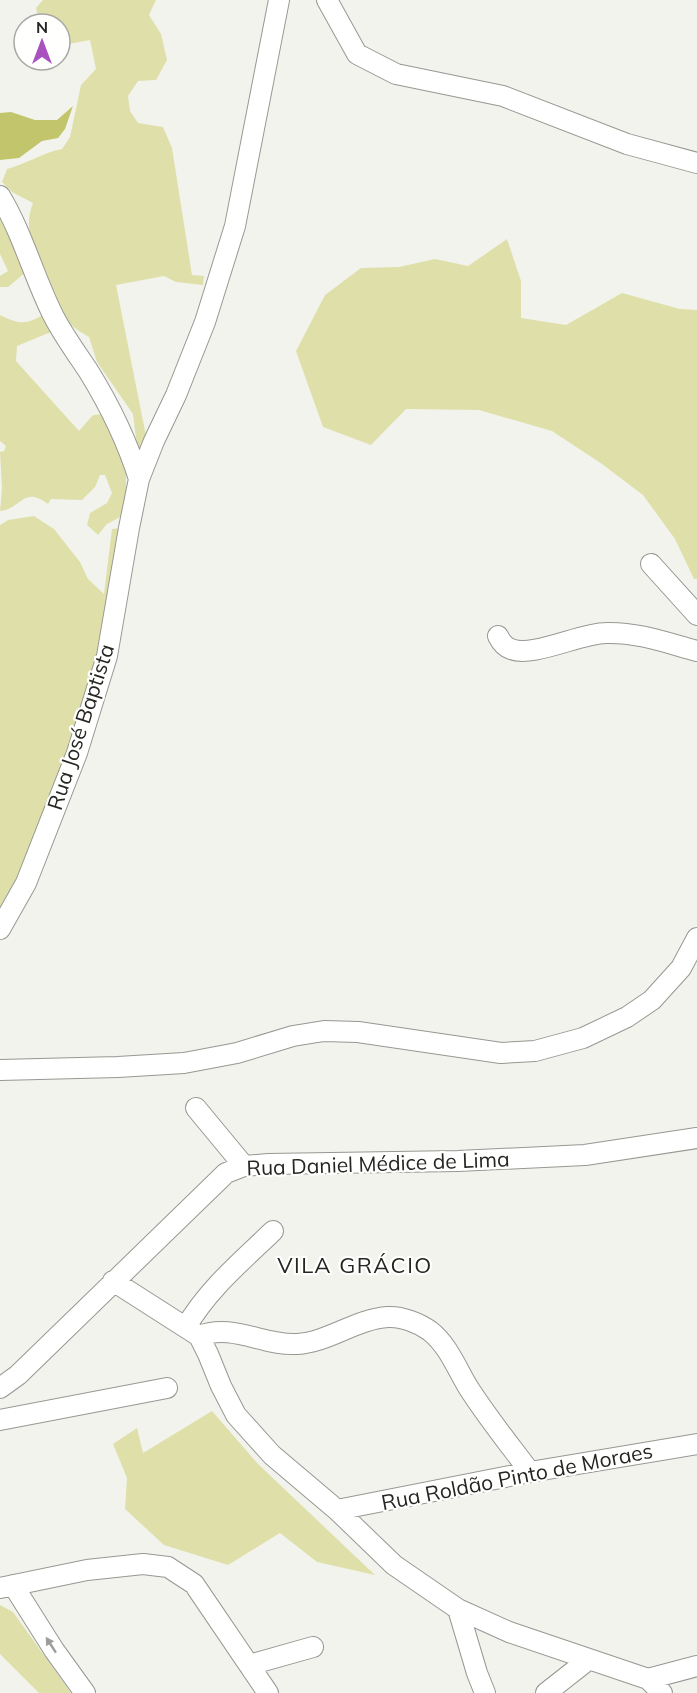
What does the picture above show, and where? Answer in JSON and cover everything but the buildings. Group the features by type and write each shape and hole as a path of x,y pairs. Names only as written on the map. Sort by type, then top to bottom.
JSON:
{"street":[{"name":"Rua José Baptista","path":"0,929 26,883 77,753 107,656 129,528 140,479 205,322 235,226 279,0"},
{"path":"327,0 357,54 396,74 503,96 627,144 697,163"},
{"path":"0,196 13,217 33,271 55,319 115,417 140,479"},
{"path":"651,564 697,615"},
{"path":"498,636 502,643 510,649 524,651 605,633 645,636 697,651"},
{"path":"0,1070 184,1063 237,1053 293,1036 324,1031 358,1032 501,1053 535,1051 583,1038 627,1017 652,1000 681,968 697,938"},
{"path":"196,1108 244,1166"},
{"name":"Rua Daniel Médice de Lima","path":"0,1388 18,1375 226,1173 244,1166 458,1161 585,1155 697,1138"},
{"path":"192,1332 197,1308 218,1284 273,1231"},
{"path":"113,1281 192,1332 208,1354 220,1386 236,1415 272,1455 337,1510 394,1565 458,1609 509,1632 655,1686 697,1666"},
{"path":"192,1332 240,1333 278,1343 295,1344 313,1342 371,1319 389,1316 405,1319 430,1331 445,1347 469,1389 530,1472"},
{"path":"0,1420 167,1388"},
{"name":"Rua Roldão Pinto de Moraes","path":"337,1510 530,1472 697,1444"},
{"path":"85,1693 7,1587 87,1570 143,1564 168,1567 194,1584 268,1693"},
{"path":"458,1609 485,1693"},
{"path":"249,1665 313,1647"},
{"path":"546,1693 588,1660"}],"green space":[{"path":"43,0 156,0 149,15 161,34 167,60 156,80 138,81 128,96 130,111 138,123 163,127 172,148 192,275 204,276 203,285 176,282 164,276 116,285 148,446 139,462 133,414 97,362 89,337 72,326 63,315 32,244 29,224 33,203 12,192 2,182 7,169 62,149 70,137 81,85 96,69 90,40 72,43 72,12 37,12 36,8"},
{"path":"0,213 26,272 8,287 0,287 0,276 8,271 0,254"},
{"path":"507,239 521,281 521,318 566,325 622,293 680,309 697,310 697,579 694,579 675,539 643,495 552,431 479,410 406,409 371,445 323,427 296,351 325,295 361,268 399,267 435,259 468,266"},
{"path":"0,315 22,322 43,315 50,320 51,332 17,346 16,361 79,431 93,415 105,414 126,463 126,501 124,515 107,524 98,535 87,525 90,513 107,503 112,493 105,475 100,475 95,487 82,500 51,499 48,504 40,499 28,497 0,511 2,488 0,452 4,451 6,446 0,441"},
{"path":"34,516 54,529 80,562 88,579 104,594 112,529 121,528 106,628 63,777 0,918 0,525 8,520"},
{"path":"212,1411 258,1464 375,1575 317,1562 280,1533 228,1565 164,1545 125,1509 127,1478 113,1444 137,1428 143,1453"},
{"path":"0,1605 13,1612 71,1693 39,1693 0,1654"}],"shaded area":[{"path":"73,106 65,129 58,138 42,141 19,158 0,160 0,113 11,112 35,120 57,120"}],"district":[{"name":"VILA GRÁCIO","path":"355,1265"}]}
